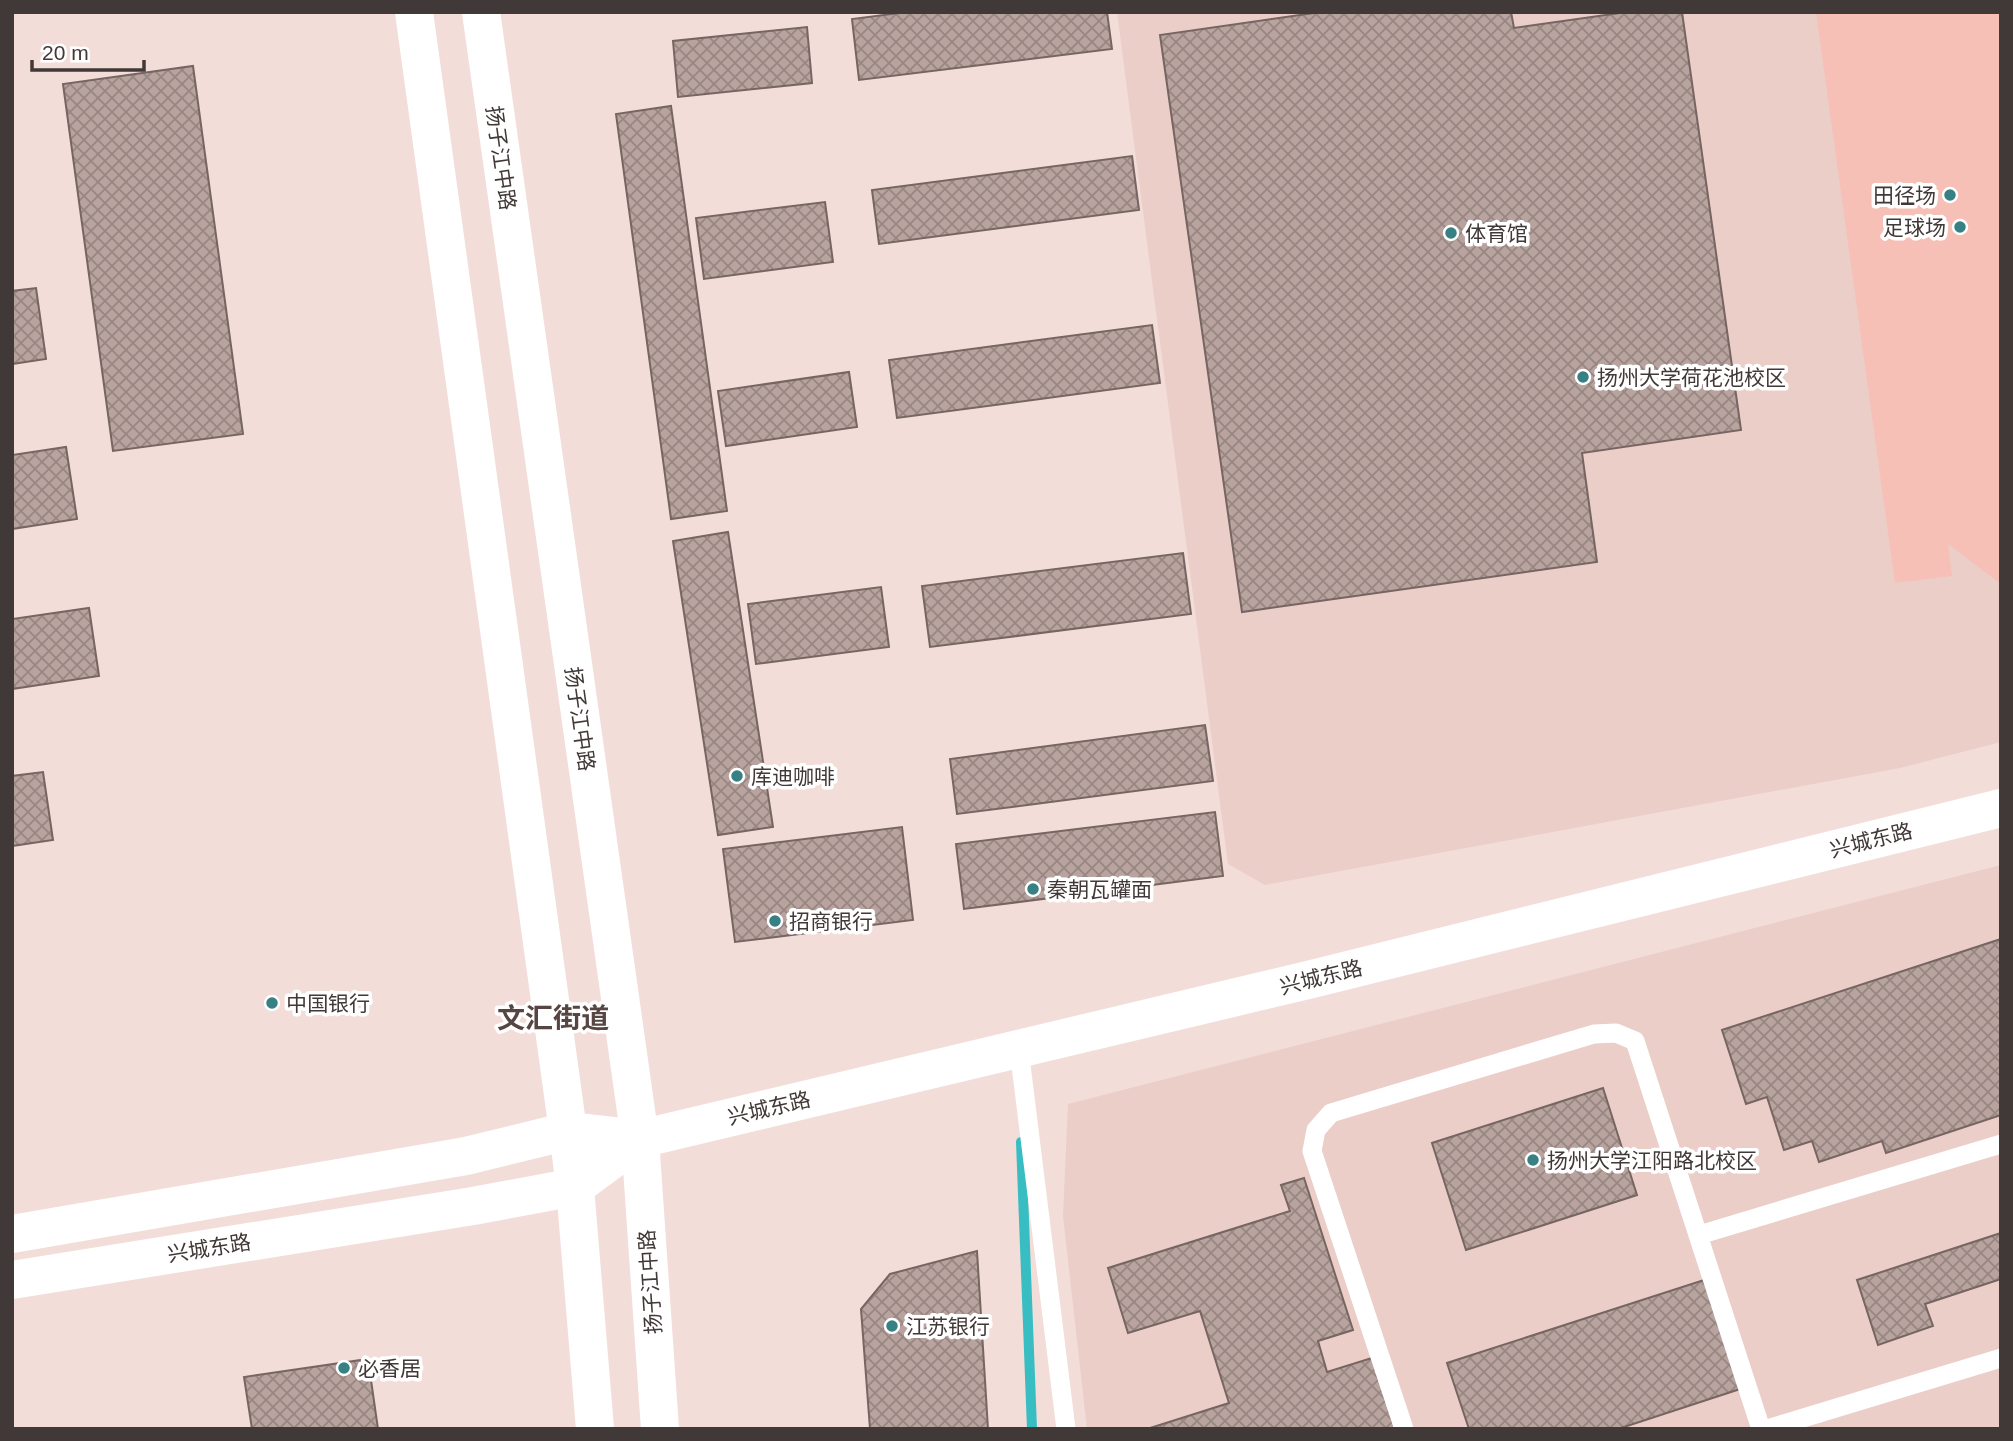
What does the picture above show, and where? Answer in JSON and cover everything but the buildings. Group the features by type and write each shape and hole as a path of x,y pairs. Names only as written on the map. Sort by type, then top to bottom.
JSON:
{"main road":[{"path":"414,12 568,1131 595,1429"},
{"name":"扬子江中路","path":"481,12 640,1139 660,1429"},
{"name":"兴城东路","path":"12,1234 466,1156 568,1131 640,1139 1308,980 2001,808"},
{"name":"兴城东路","path":"12,1280 473,1206 575,1187 640,1139"}],"lane":[{"path":"1404,1429 1312,1152 1316,1130 1331,1113 1594,1034 1616,1033 1634,1041 1761,1429"},
{"path":"1019,1049 1066,1429"},
{"path":"1699,1235 2001,1144"},
{"path":"1767,1429 2001,1358"}],"shaded area":[{"name":"扬州大学荷花池校区","path":"1117,12 2001,12 2001,742 1900,768 1265,885 1228,864"},
{"path":"1816,12 2001,12 2001,584 1948,544 1952,576 1895,583"},
{"name":"扬州大学江阳路北校区","path":"2001,865 2001,1429 1087,1429 1063,1216 1068,1104"}],"waterway":[{"path":"1021,1142 1032,1429"}],"place":[{"name":"田径场","path":"1950,195"},
{"name":"足球场","path":"1960,227"},
{"name":"体育馆","path":"1451,233"},
{"name":"扬州大学荷花池校区","path":"1583,377"},
{"name":"库迪咖啡","path":"737,776"},
{"name":"秦朝瓦罐面","path":"1033,889"},
{"name":"招商银行","path":"775,921"},
{"name":"中国银行","path":"272,1003"},
{"name":"扬州大学江阳路北校区","path":"1533,1160"},
{"name":"江苏银行","path":"892,1326"},
{"name":"必香居","path":"344,1368"}],"district":[{"name":"文汇街道","path":"553,1018"}]}
